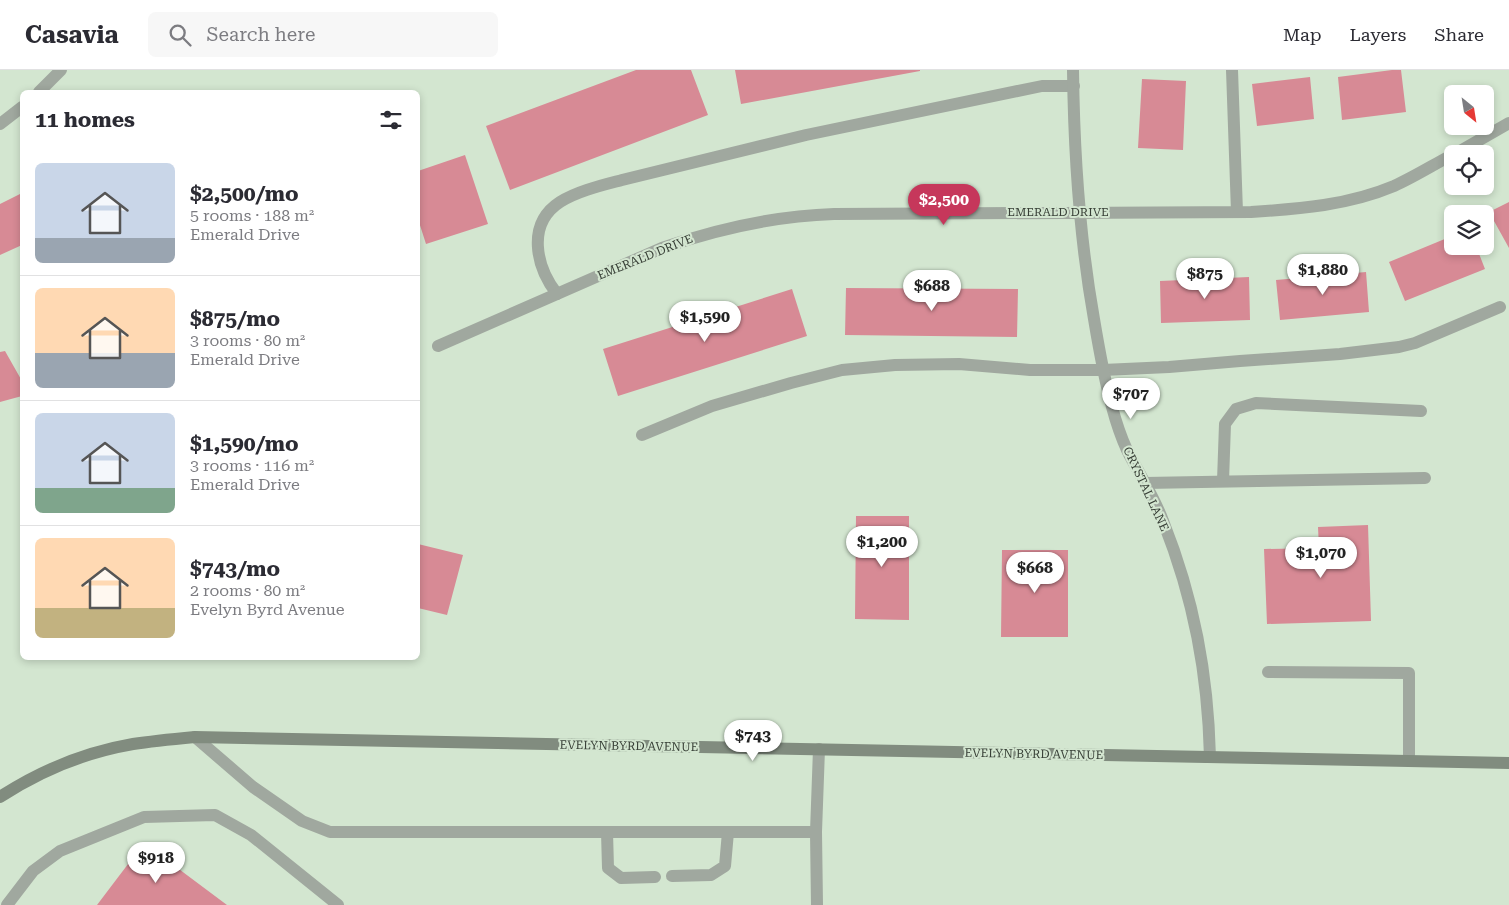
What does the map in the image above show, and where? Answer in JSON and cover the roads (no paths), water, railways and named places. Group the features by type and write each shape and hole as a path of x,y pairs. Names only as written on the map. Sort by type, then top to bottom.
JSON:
{"street":[{"path":"41,90 60,70"},
{"name":"CRYSTAL LANE","path":"1073,70 1079,212 1086,274 1103,370 1124,441 1163,521 1181,571 1196,627 1206,684 1210,757"},
{"path":"1232,70 1237,212"},
{"path":"557,294 547,279 540,261 537,244 541,224 546,215 561,201 605,184 806,136 1042,86 1074,86"},
{"path":"0,124 20,109"},
{"name":"EMERALD DRIVE","path":"1470,145 1509,123"},
{"name":"EMERALD DRIVE","path":"438,346 662,248 697,236 766,220 834,214 1237,212 1286,210 1353,199 1393,186 1444,159"},
{"path":"642,435 712,406 842,370 895,365 959,364 1030,370 1103,370 1295,358 1399,347 1431,337 1500,307"},
{"path":"1223,481 1225,424 1236,410 1256,403 1421,411"},
{"path":"1145,483 1425,478"},
{"path":"1268,672 1409,673 1409,761"},
{"path":"195,737 253,787 302,821 330,832 816,832"},
{"name":"EVELYN BYRD AVENUE","path":"0,796 29,779 84,757 132,744 195,737 1509,763"},
{"path":"817,905 816,832 819,750"},
{"path":"7,905 33,871 60,851 144,817 215,815 251,835 338,905"},
{"path":"607,832 608,868 621,878 655,878"},
{"path":"672,876 711,875 725,866 728,832"}]}
